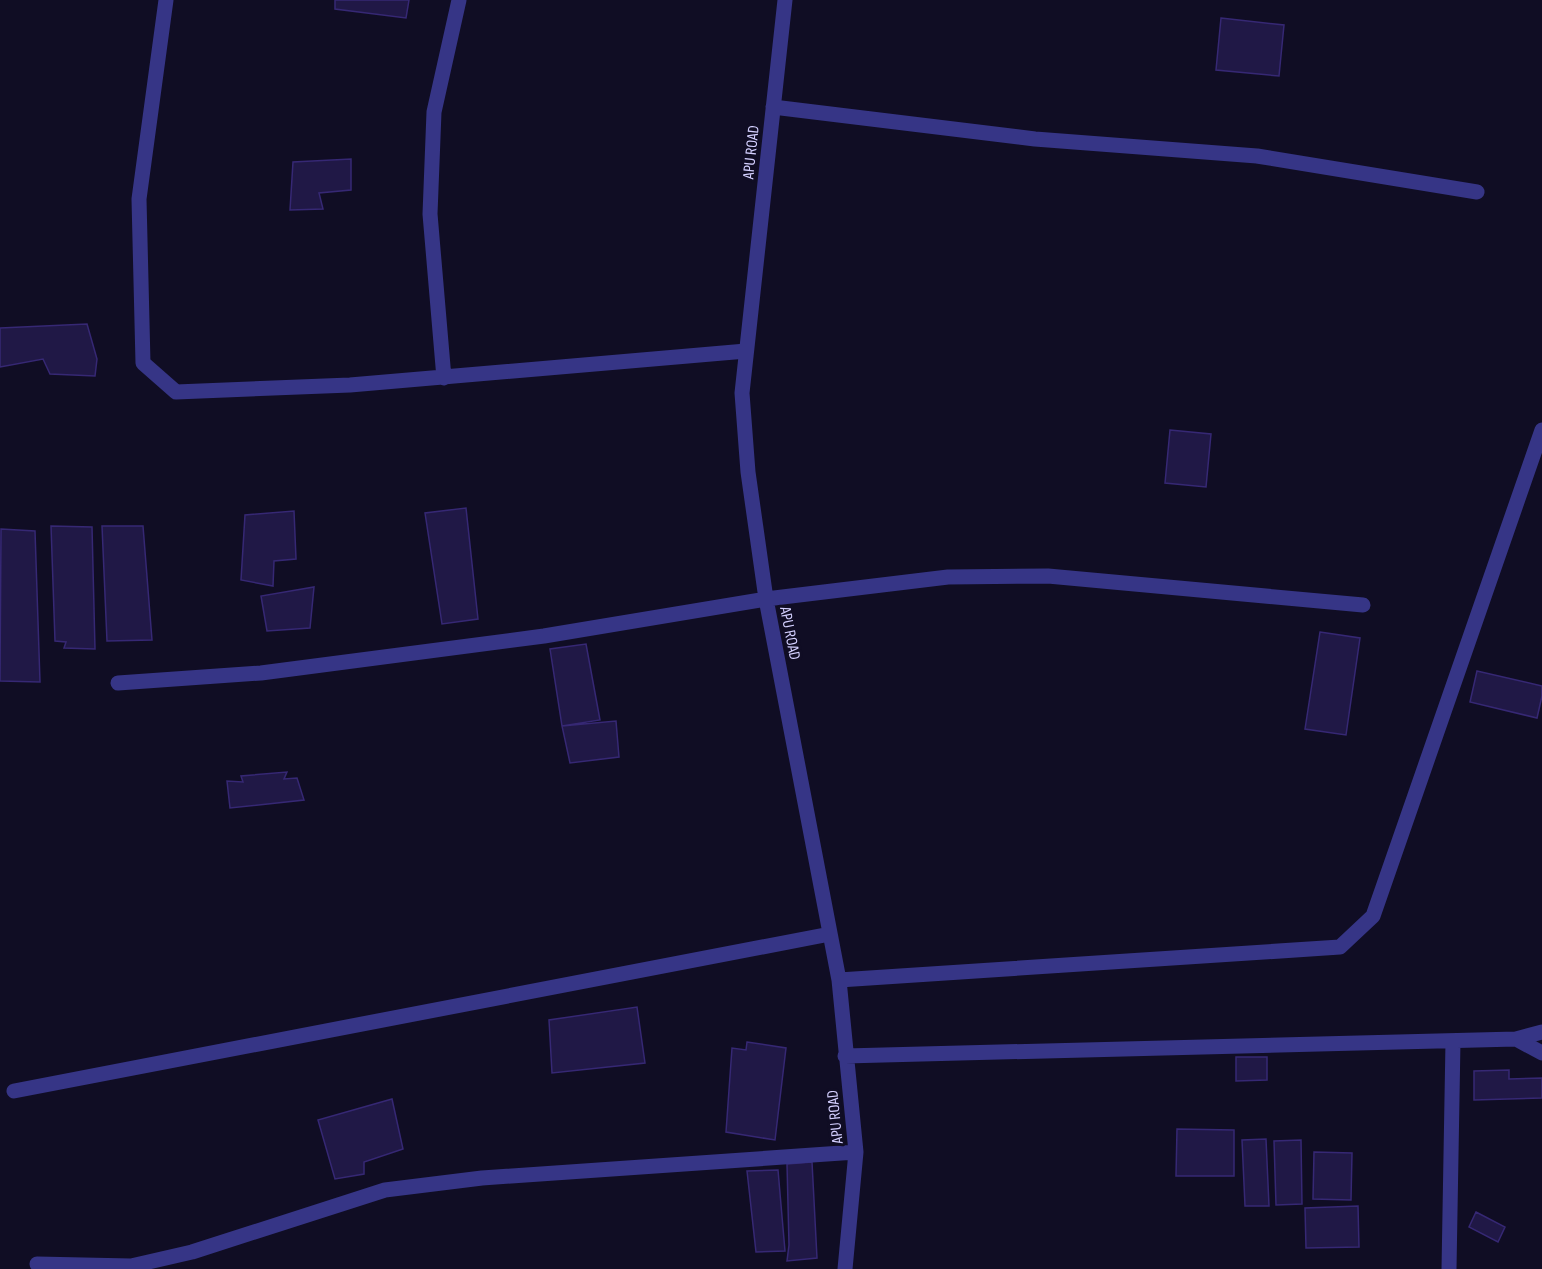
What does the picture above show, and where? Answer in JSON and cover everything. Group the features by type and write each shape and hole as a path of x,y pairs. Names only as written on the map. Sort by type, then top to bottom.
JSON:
{"street":[{"path":"166,0 140,199 142,363 176,392 350,385 746,351"},
{"path":"444,378 430,214 434,112 459,0"},
{"name":"APU ROAD","path":"785,0 742,393 748,472 766,599 839,980 856,1152 845,1269"},
{"path":"773,107 1035,139 1257,156 1477,192"},
{"path":"839,980 1340,947 1373,916 1542,430"},
{"path":"118,683 273,672 544,636 766,599 948,577 1048,576 1363,606"},
{"path":"14,1091 830,934"},
{"path":"845,1056 1516,1039 1542,1032"},
{"path":"1516,1039 1542,1053"},
{"path":"1449,1269 1453,1041"},
{"path":"36,1264 131,1266 192,1252 385,1190 482,1178 856,1152"}],"building":[{"path":"335,0 409,0 406,18 335,9"},
{"path":"1221,18 1284,25 1279,76 1216,70"},
{"path":"351,159 351,190 319,193 323,209 290,210 293,162"},
{"path":"87,324 97,359 95,376 50,374 43,359 0,367 0,328"},
{"path":"1170,430 1211,434 1206,487 1165,483"},
{"path":"466,508 478,619 442,624 425,513"},
{"path":"294,511 296,559 274,561 273,586 241,580 245,515"},
{"path":"51,526 92,527 95,649 64,648 66,642 55,641"},
{"path":"102,526 143,526 152,640 107,641"},
{"path":"1,529 35,531 40,682 0,681"},
{"path":"314,587 310,628 267,631 261,596"},
{"path":"1320,632 1360,638 1346,735 1305,729"},
{"path":"586,644 600,720 562,726 550,649"},
{"path":"1477,671 1542,686 1537,718 1470,702"},
{"path":"616,721 619,757 570,763 562,726"},
{"path":"287,772 284,779 297,778 304,800 230,808 227,781 243,782 241,776"},
{"path":"637,1007 645,1063 552,1073 549,1020"},
{"path":"747,1042 786,1048 775,1140 726,1132 732,1048 746,1050"},
{"path":"1236,1057 1267,1057 1267,1080 1236,1081"},
{"path":"1509,1070 1509,1079 1542,1078 1542,1098 1474,1100 1474,1071"},
{"path":"392,1099 403,1149 364,1162 364,1174 335,1179 318,1120"},
{"path":"1177,1129 1234,1130 1234,1176 1176,1176"},
{"path":"1266,1139 1269,1206 1245,1206 1242,1140"},
{"path":"1301,1140 1302,1204 1276,1205 1274,1141"},
{"path":"1314,1152 1352,1153 1351,1200 1313,1199"},
{"path":"812,1162 817,1258 787,1261 789,1245 787,1164"},
{"path":"778,1170 785,1251 756,1252 747,1171"},
{"path":"1358,1206 1359,1247 1306,1248 1305,1208"},
{"path":"1476,1212 1505,1227 1498,1242 1469,1227"}]}
